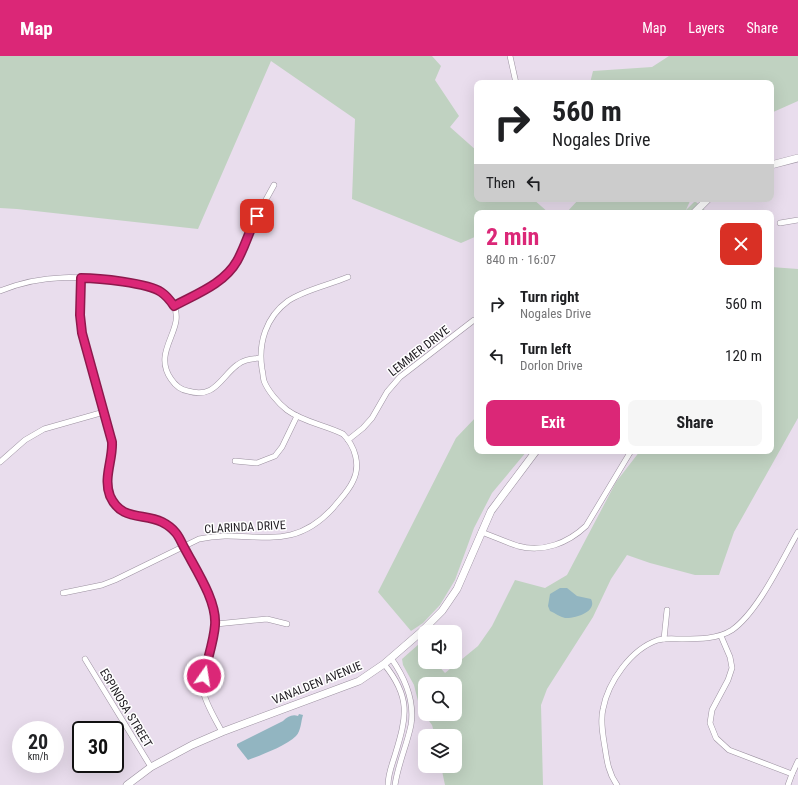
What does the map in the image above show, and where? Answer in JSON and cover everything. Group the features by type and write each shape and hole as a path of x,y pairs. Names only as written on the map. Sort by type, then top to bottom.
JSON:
{"main road":[{"path":"774,164 798,158"},
{"path":"697,210 705,202"},
{"name":"VANALDEN AVENUE","path":"127,785 151,767 192,745 222,732 359,680 384,664 421,632 442,611 457,589 491,510 534,454"}],"street":[{"path":"510,56 515,80"},
{"path":"174,306 207,289 224,278 236,262 251,227 274,185"},
{"path":"780,223 798,220"},
{"path":"348,277 297,296 282,306 271,319 266,328 262,341 260,358 264,381 275,398 286,410 297,416 335,430 343,434 348,440"},
{"path":"81,278 80,315 82,333 112,442 112,451 107,479 111,497 117,506 126,513 135,517 160,521 171,527 177,534 201,578 213,605 216,624 203,685 206,700 222,732"},
{"path":"0,291 12,286 46,279 95,278 150,287 160,291 168,297 174,306 176,321 165,354 164,364 172,382 186,391 195,393 212,389 219,384 238,364 248,359 260,358"},
{"name":"LEMMER DRIVE","path":"348,440 363,428 372,418 387,392 400,377 474,320"},
{"path":"0,462 25,440 44,429 104,412"},
{"path":"235,461 257,463 275,456 282,447 297,416"},
{"name":"CLARINDA DRIVE","path":"63,593 109,582 198,539 210,536 276,538 307,529 327,514 350,489 355,477 357,463 354,449 348,440"},
{"path":"481,532 518,546 531,549 560,544 577,535 586,526 629,454"},
{"path":"617,785 609,771 602,730 602,710 607,695 621,668 633,655 656,641 664,639 692,639 721,636 738,625 759,601 798,532"},
{"path":"664,639 666,610"},
{"path":"216,624 267,619 287,624"},
{"path":"721,636 730,657 732,668 728,680 712,710 710,723 716,738 729,750 792,774"},
{"path":"391,658 405,680 411,706 411,724 395,785"},
{"name":"ESPINOSA STREET","path":"84,659 151,767"},
{"path":"384,664 396,679 402,691 404,709 402,731 389,773 388,785"},
{"path":"788,785 798,761"}],"green space":[{"path":"0,56 432,56 441,66 435,80 459,116 450,127 474,148 474,202 536,202 546,210 474,210 474,237 461,243 352,199 355,119 271,61 198,229 0,208"},
{"path":"669,56 798,56 798,101 774,112 774,80 591,80 593,71 652,67"},
{"path":"576,202 690,202 686,210 569,210"},
{"path":"694,202 696,202 705,210 686,210"},
{"path":"774,267 798,269 798,418 734,532 719,575 695,575 627,555 611,579 593,617 547,689 541,705 543,785 445,785 442,773 462,773 462,729 433,729 429,721 462,721 462,677 418,677 418,701 414,685 403,665 402,659 418,645 418,669 441,669 445,673 450,669 462,669 462,659 478,646 492,626 515,580 545,588 567,575 616,482 638,454 774,454"},
{"path":"474,419 474,454 524,454 492,493 474,528 455,580 440,605 423,623 411,631 378,592 456,438"}],"water":[{"path":"560,588 567,588 577,596 591,599 591,608 584,614 569,618 565,618 550,611 548,606 550,594"},
{"path":"299,714 303,715 298,734 292,740 280,747 248,760 237,746 237,744 288,717 294,715 298,716"}],"route":[{"path":"204,676 216,624 213,605 201,578 177,534 171,527 160,521 135,517 126,513 117,506 111,497 107,479 112,451 112,442 82,333 80,315 81,278 95,278 150,287 160,291 168,297 174,306 207,289 224,278 236,262 257,216"}]}
